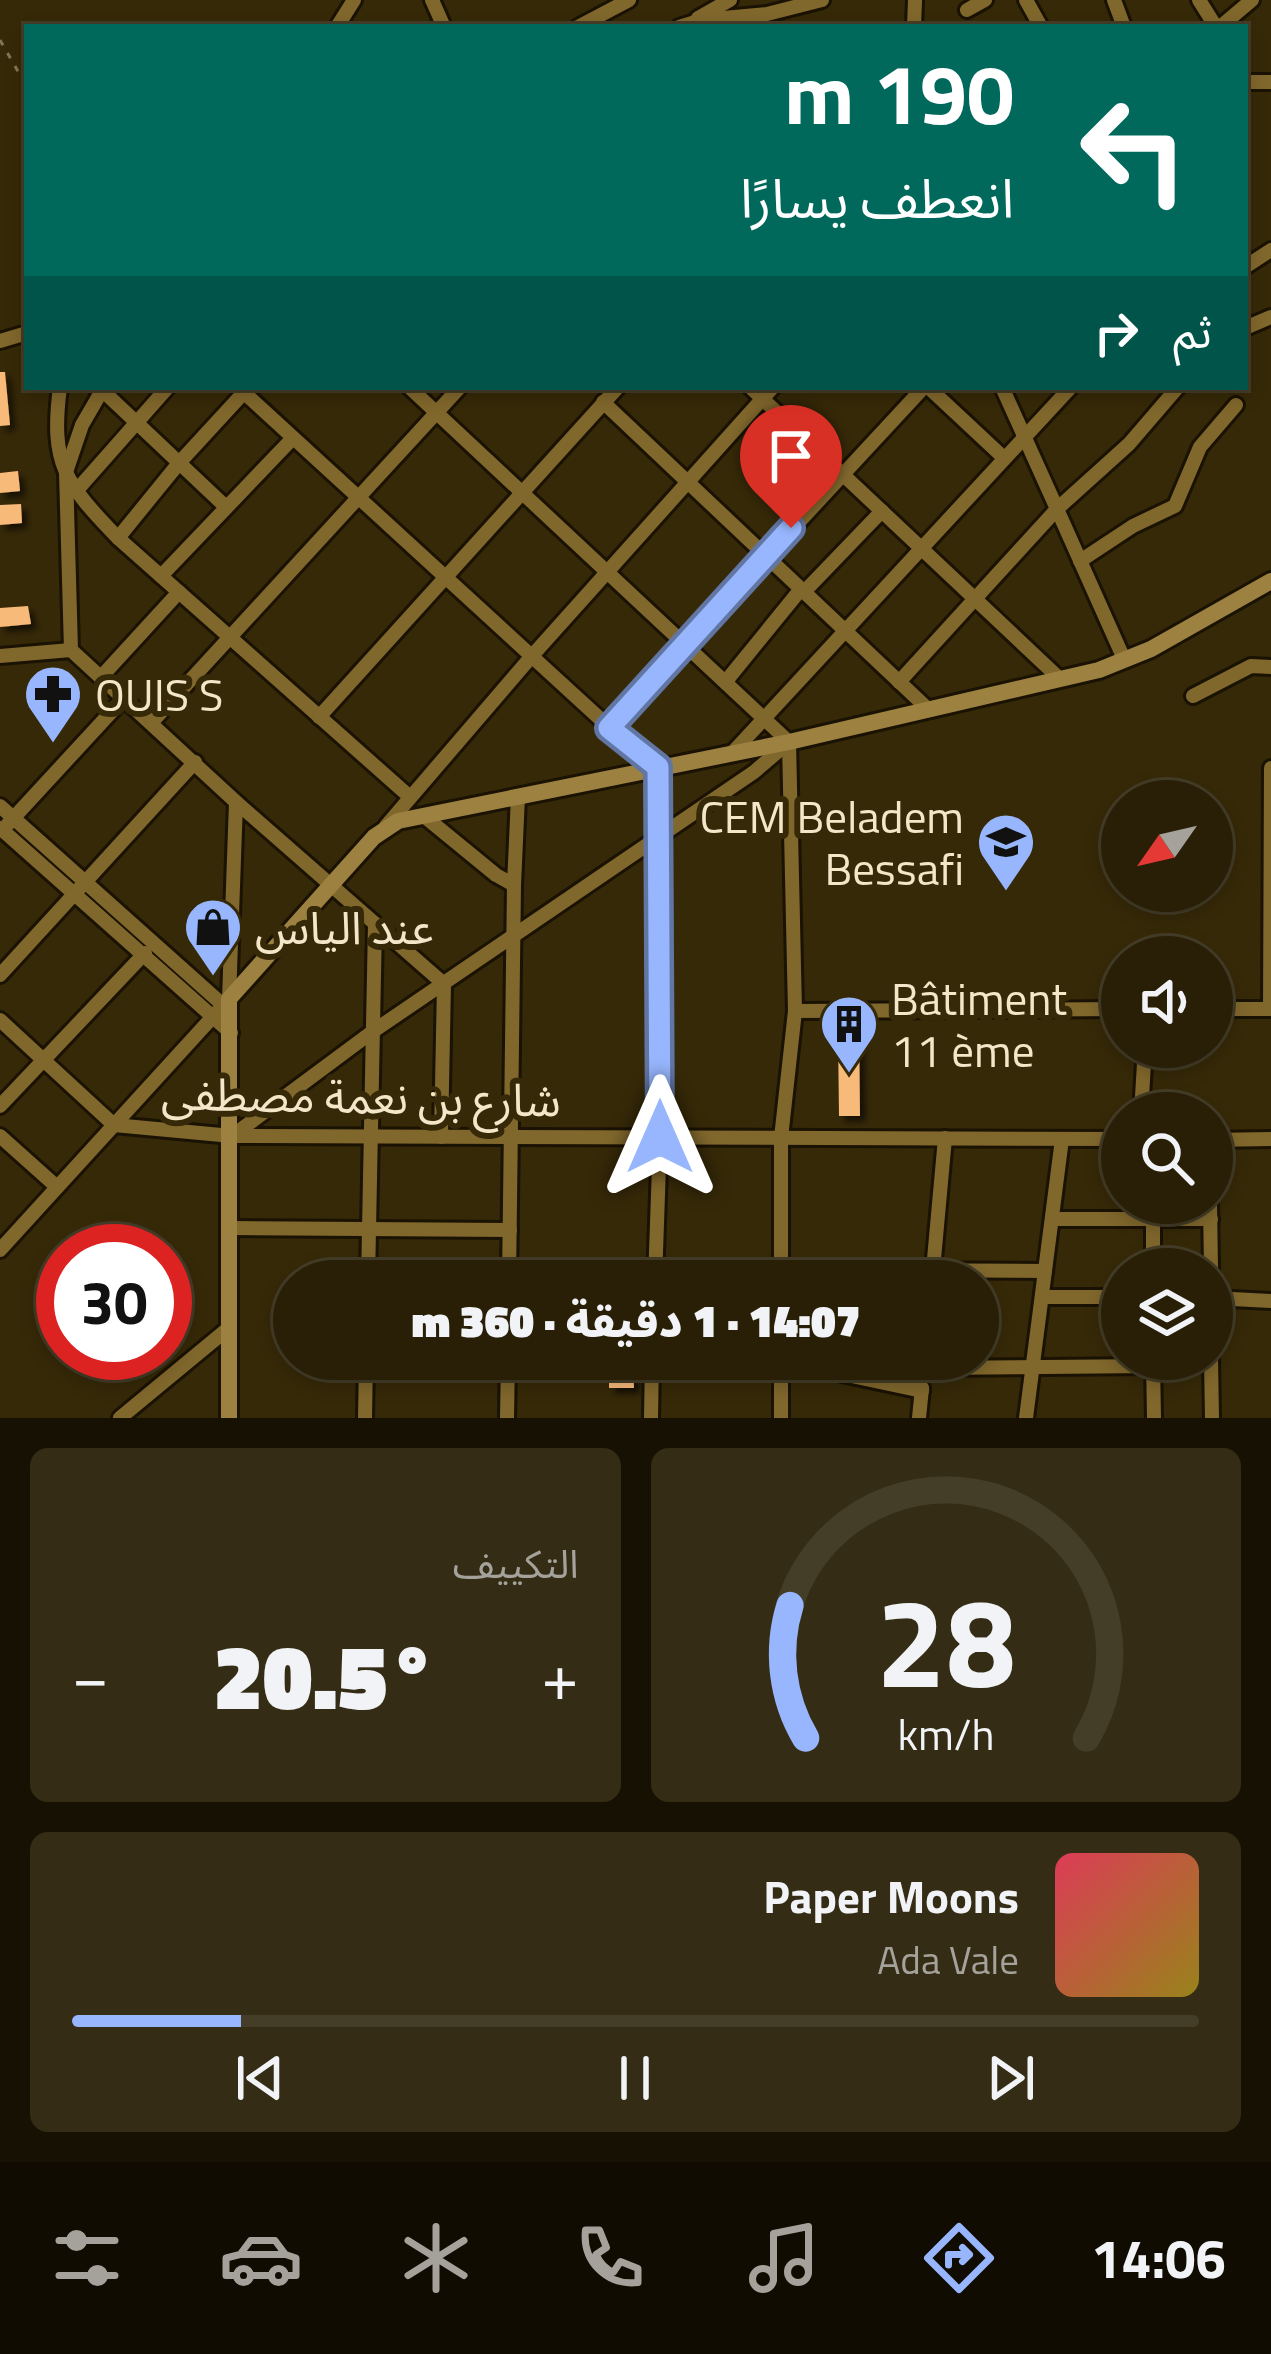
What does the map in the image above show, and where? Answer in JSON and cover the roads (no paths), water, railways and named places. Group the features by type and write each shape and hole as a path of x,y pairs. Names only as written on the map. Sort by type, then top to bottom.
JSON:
{"main road":[{"path":"230,1418 232,1136 226,1002 386,826 1060,680 1124,659 1271,581"}],"street":[{"path":"584,24 629,0"},
{"path":"687,24 730,0"},
{"path":"697,24 822,0"},
{"path":"968,10 985,0"},
{"path":"1222,24 1252,0"},
{"path":"60,390 55,432 66,472 71,650"},
{"path":"102,390 82,424 66,472 77,490 118,538 410,797"},
{"path":"104,390 226,507"},
{"path":"77,490 165,390"},
{"path":"118,538 243,390"},
{"path":"245,390 292,439 609,728 658,767 660,1137 656,1260"},
{"path":"412,390 789,742 794,1011 781,1138 781,1260"},
{"path":"152,722 457,390"},
{"path":"319,717 614,390"},
{"path":"609,728 841,473 923,390"},
{"path":"929,390 1004,458"},
{"path":"1002,390 1124,659"},
{"path":"734,751 1068,390"},
{"path":"899,682 1057,509 1129,444 1175,390"},
{"path":"386,826 767,393 841,473 1060,680"},
{"path":"603,402 928,709"},
{"path":"1080,561 1133,526 1175,506 1200,448 1236,405"},
{"path":"160,576 292,439"},
{"path":"727,680 803,591 882,511"},
{"path":"102,676 178,592"},
{"path":"0,656 71,650 444,984"},
{"path":"1193,696 1251,666 1271,667"},
{"path":"4,827 126,696"},
{"path":"232,1136 372,1032 754,772 789,742"},
{"path":"0,975 195,763"},
{"path":"1233,1009 1270,1009 1271,768"},
{"path":"509,1260 518,796"},
{"path":"0,1250 226,1002 236,802"},
{"path":"0,806 4,827 74,895 226,1002"},
{"path":"424,816 514,885"},
{"path":"4,827 85,882 230,1033"},
{"path":"369,1260 375,925"},
{"path":"0,1106 148,950"},
{"path":"441,1137 444,984"},
{"path":"794,1011 1101,1009"},
{"name":"شارع بن نعمة مصطفى","path":"0,1020 114,1125 232,1136 1101,1139"},
{"path":"0,1136 58,1187"},
{"path":"935,1260 946,1138"},
{"path":"1026,1418 1062,1139"},
{"path":"1233,1139 1271,1139"},
{"path":"1052,1219 1101,1216"},
{"path":"231,1228 510,1230"},
{"path":"999,1273 1045,1271"},
{"path":"1042,1297 1101,1297"},
{"path":"1233,1299 1271,1301"},
{"path":"120,1418 230,1327"},
{"path":"999,1366 1101,1364"},
{"path":"365,1418 366,1380"},
{"path":"507,1418 508,1380"},
{"path":"651,1418 652,1380"},
{"path":"781,1380 781,1418"},
{"path":"872,1380 922,1391"},
{"path":"920,1418 923,1380"},
{"path":"1153,1380 1154,1418"},
{"path":"1211,1380 1212,1418"}],"place":[{"name":"OUIS S","path":"53,745"},
{"name":"CEM Beladem Bessafi","path":"1006,893"},
{"name":"عند الياس","path":"213,978"},
{"name":"Bâtiment 11 ème","path":"849,1075"}]}
